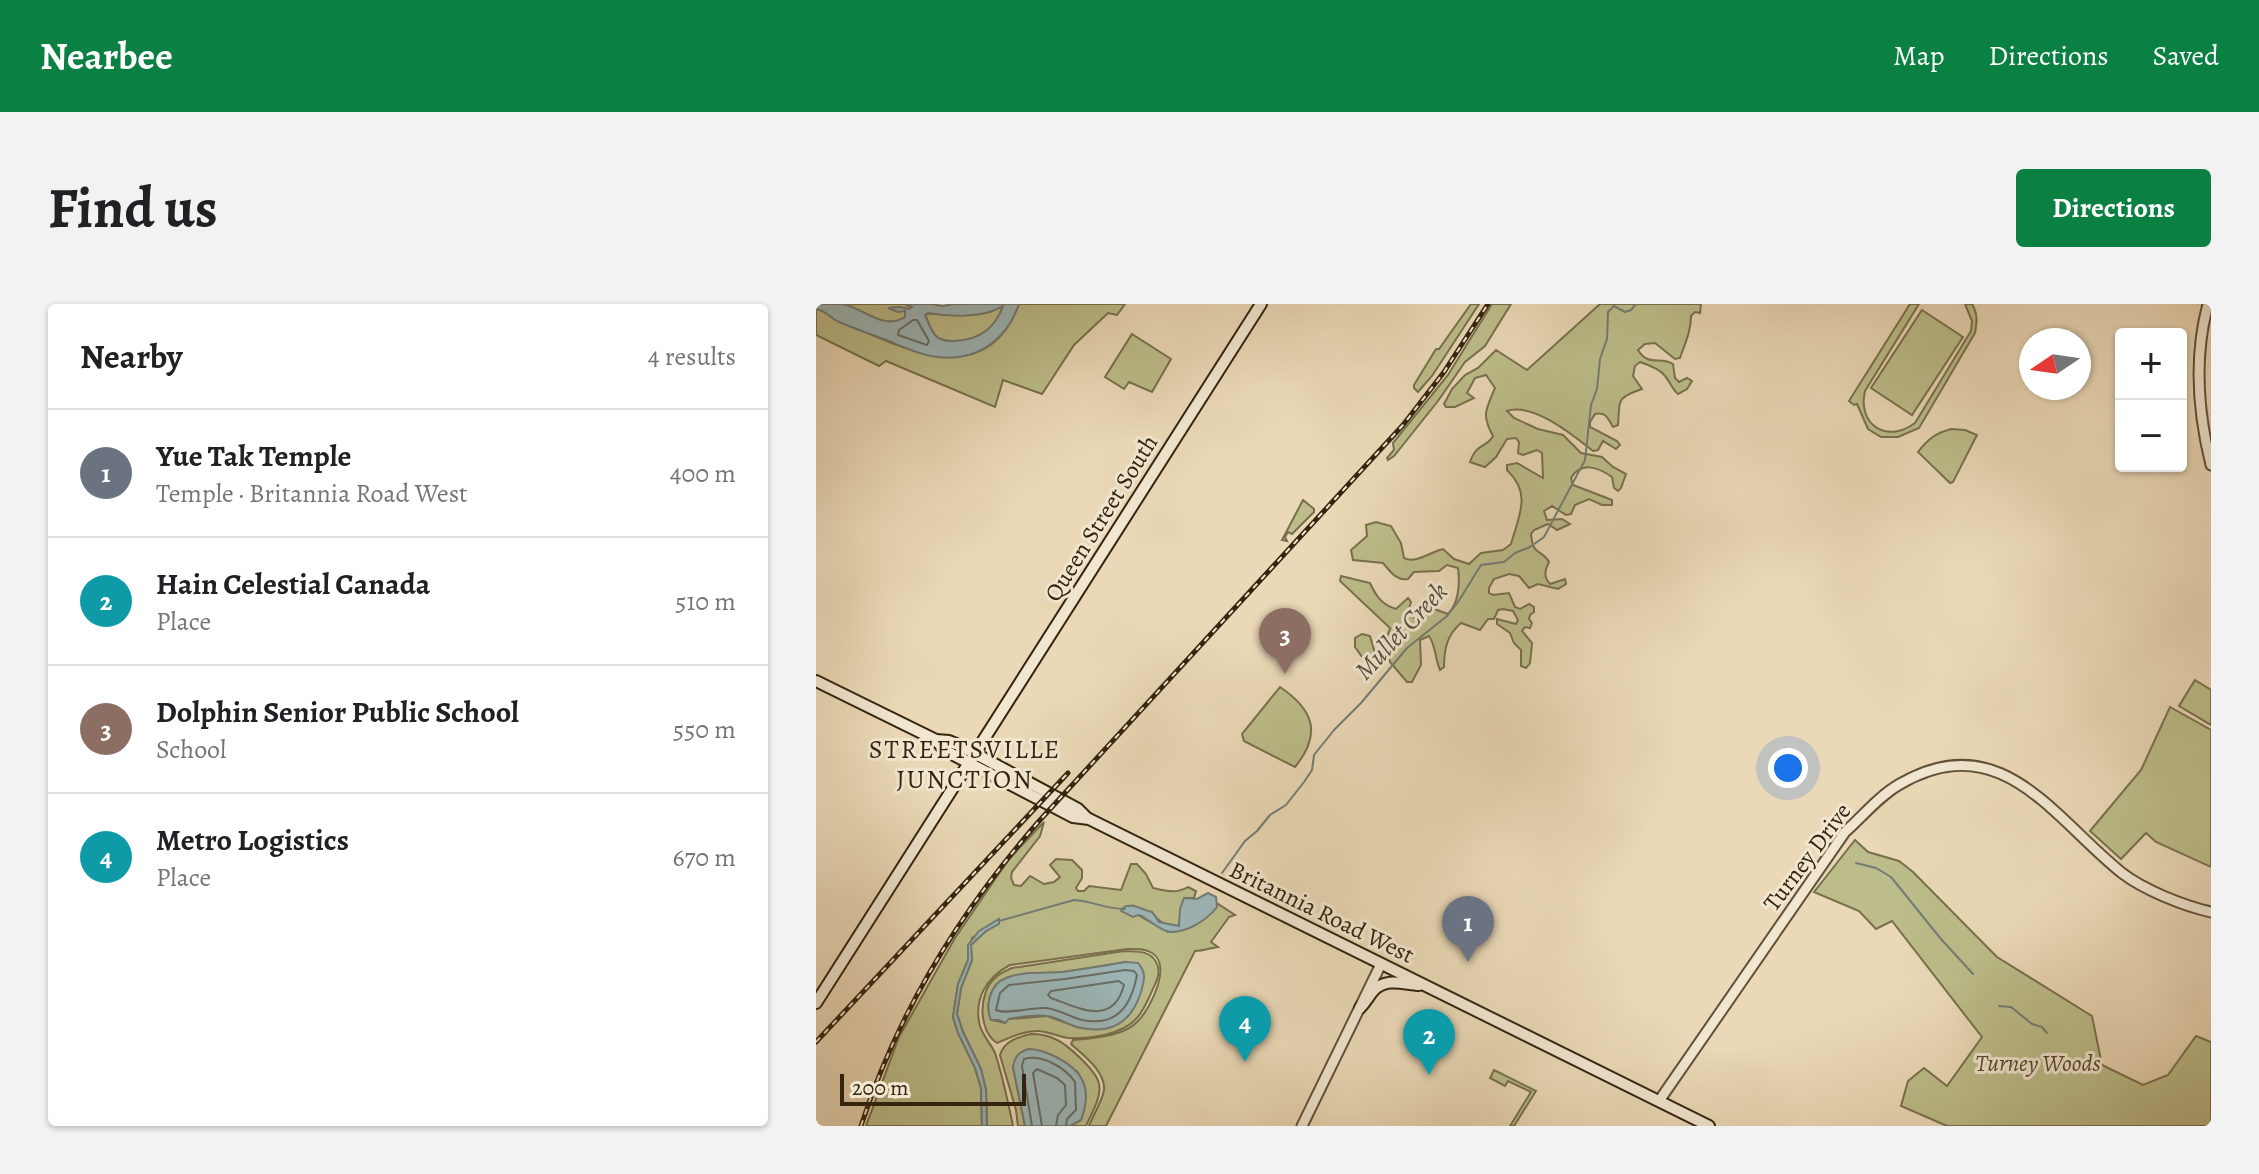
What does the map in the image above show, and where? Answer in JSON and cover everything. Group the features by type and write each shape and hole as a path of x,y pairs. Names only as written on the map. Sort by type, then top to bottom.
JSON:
{"main road":[{"name":"Queen Street South","path":"816,1003 1261,304"},
{"name":"Britannia Road West","path":"816,681 936,740 949,741 972,758 1078,809 1089,819 1709,1126"},
{"path":"1360,1008 1378,987 1389,982 1425,985"}],"street":[{"path":"2208,304 2199,365 2205,442 2211,465"},
{"name":"Turney Drive","path":"1659,1101 1845,832 1897,785 1920,773 1952,766 1972,767 2012,778 2035,793 2123,873 2172,898 2211,912"},
{"path":"1302,1126 1381,964"}],"green space":[{"path":"842,304 905,304 912,307 892,308 906,311 905,317 890,321 874,318"},
{"path":"1019,304 1125,304 1117,315 1108,313 1074,345 1042,394 1003,380 995,407 886,361 879,366 816,335 816,309 825,310 834,319 911,350 937,356 962,356 984,349 1004,332"},
{"path":"1471,304 1479,304 1418,392 1414,385 1436,349"},
{"path":"1492,304 1511,304 1485,346 1465,362 1438,401 1388,460 1394,450 1393,443 1448,375"},
{"path":"1600,304 1701,304 1700,313 1695,312 1691,316 1680,358 1675,359 1655,343 1645,344 1638,350 1650,360 1673,364 1675,378 1679,382 1687,378 1692,381 1687,389 1678,394 1657,369 1640,362 1635,366 1633,376 1642,389 1621,401 1618,425 1613,427 1602,414 1595,414 1590,422 1590,427 1617,441 1620,445 1616,449 1603,441 1598,450 1593,451 1541,416 1529,411 1507,411 1514,418 1538,429 1563,435 1581,453 1602,457 1626,474 1621,488 1618,491 1614,488 1612,477 1607,473 1590,467 1580,469 1571,478 1573,485 1612,500 1612,505 1602,505 1589,499 1575,505 1571,514 1566,515 1552,506 1544,511 1547,520 1562,519 1570,524 1557,530 1548,524 1531,534 1535,549 1549,562 1546,579 1550,584 1565,579 1566,584 1558,589 1538,584 1529,588 1519,576 1509,574 1494,579 1489,588 1489,593 1493,595 1509,593 1515,607 1520,609 1529,604 1534,607 1529,619 1532,623 1530,628 1525,627 1522,631 1532,643 1530,663 1526,668 1521,666 1521,650 1510,633 1497,624 1497,619 1516,624 1518,620 1513,611 1503,609 1498,610 1494,619 1488,619 1480,630 1461,623 1447,643 1444,667 1440,670 1429,636 1420,640 1421,665 1412,682 1407,682 1390,662 1384,647 1390,628 1340,581 1341,576 1370,583 1380,599 1396,609 1408,598 1411,602 1408,612 1419,619 1429,607 1448,614 1452,609 1458,592 1458,568 1447,565 1439,571 1414,572 1404,579 1394,575 1383,563 1353,560 1351,550 1367,536 1366,525 1376,522 1391,526 1401,543 1404,558 1409,559 1418,559 1443,549 1454,559 1469,564 1481,553 1503,550 1511,544 1520,514 1521,496 1507,465 1517,463 1543,478 1542,453 1537,450 1523,455 1518,453 1519,442 1516,438 1507,439 1496,457 1485,467 1470,462 1476,451 1493,436 1486,412 1495,388 1486,375 1475,378 1467,393 1474,398 1455,407 1444,404 1465,375 1478,368 1496,350 1527,370"},
{"path":"1910,304 1919,304 1865,391 1866,413 1876,428 1894,432 1915,423 1971,331 1972,321 1965,304 1972,304 1975,311 1975,333 1919,428 1898,437 1881,437 1868,429 1857,404 1849,401"},
{"path":"1003,305 992,326 964,340 939,338 925,314 975,315"},
{"path":"1922,310 1963,337 1912,415 1871,388"},
{"path":"1132,334 1171,359 1152,392 1129,382 1124,389 1105,377"},
{"path":"1951,429 1977,435 1950,483 1918,452 1933,437"},
{"path":"1303,500 1314,512 1292,534 1288,532 1285,537 1287,541 1282,540"},
{"path":"1362,634 1370,636 1375,653 1373,656 1362,657 1355,647 1355,638"},
{"path":"2195,680 2211,690 2211,725 2179,706"},
{"path":"1280,687 1300,705 1310,723 1309,744 1295,767 1244,741 1242,734"},
{"path":"2170,707 2211,730 2211,867 2156,842 2146,833 2121,859 2090,831 2141,770"},
{"path":"1044,822 1040,836 1012,872 1014,885 1021,886 1030,876 1044,884 1054,882 1060,877 1050,865 1056,859 1072,860 1082,870 1082,878 1076,888 1078,891 1084,891 1089,886 1121,890 1131,864 1137,864 1153,888 1175,891 1188,887 1196,891 1194,898 1184,898 1179,926 1163,923 1152,912 1134,906 1138,915 1168,932 1175,932 1201,922 1216,907 1215,902 1235,915 1229,917 1211,942 1218,947 1195,951 1106,1126 1089,1126 1101,1099 1104,1083 1093,1064 1071,1044 1073,1040 1117,1033 1133,1026 1149,1006 1158,986 1158,959 1146,950 1127,949 1010,965 1002,970 984,990 978,1016 981,1030 998,1062 1013,1126 987,1126 986,1090 981,1069 957,1014 961,988 972,960 971,945 999,923 972,938 968,960 958,984 953,1017 981,1088 982,1126 866,1126 899,1037 955,938 1009,859"},
{"name":"Turney Woods","path":"1855,840 1868,852 1899,861 1997,957 2092,1016 2102,1065 2143,1085 2168,1075 2196,1036 2211,1042 2211,1126 1947,1126 1901,1106 1908,1081 1924,1068 1947,1086 1982,1037 1892,921 1876,929 1859,911 1814,892"},
{"path":"1124,951 1150,955 1158,966 1158,973 1142,1012 1123,1028 1096,1037 1077,1038 1033,1031 997,1043 986,1030 983,1002 989,985 1001,973 1012,968","holes":["1125,962 1080,1028 1047,1016 1008,1019 1005,1023 991,1020 991,994 997,984 1015,976"]},
{"path":"1031,1034 1060,1042 1093,1072 1099,1084 1099,1094 1086,1126 1070,1126 1081,1120 1083,1107 1083,1089 1077,1071 1013,1067 1025,1126 1018,1126 1000,1055 1008,1043"},
{"path":"1494,1070 1536,1091 1514,1126 1510,1126 1531,1092 1508,1081 1505,1086 1490,1078"}],"water":[{"path":"816,304 843,304 881,320 897,321 905,317 905,311 888,308 912,307 905,304 1019,304 1005,330 986,348 960,357 946,358 913,351 843,324 816,309","holes":["1003,306 996,321 985,332 955,341 937,337 925,315 977,315"]},
{"path":"1208,893 1216,897 1217,907 1197,924 1184,930 1164,930 1142,916 1133,917 1121,911 1124,907 1135,906 1152,912 1159,922 1179,926 1184,898 1197,899"},
{"path":"999,919 999,924 971,945 972,960 961,988 957,1014 981,1069 986,1090 987,1126 982,1126 981,1088 953,1017 958,984 968,960 968,945 979,931"},
{"path":"1125,962 1138,963 1143,970 1144,981 1131,1012 1109,1028 1077,1027 1042,1015 1009,1019 1005,1023 991,1020 990,996 996,985 1006,978"},
{"path":"1028,1049 1064,1061 1078,1074 1083,1081 1086,1098 1081,1120 1070,1126 1025,1126 1013,1067 1018,1055"}],"waterway":[{"name":"Mullet Creek","path":"1222,873 1245,841 1270,815 1286,805 1312,770 1314,755 1334,730 1407,648 1447,616 1481,565 1504,562 1544,537 1585,460 1591,405 1607,339 1608,312 1614,306 1625,312 1636,304"},
{"path":"1856,863 1876,868 1891,877 1973,974"},
{"name":"Mullet Creek","path":"999,921 1074,900 1125,909"},
{"path":"1999,1006 2011,1007 2047,1033"}],"railway":[{"path":"861,1126 893,1042 913,1002 958,926 1011,854 1403,425 1444,372 1488,304"},
{"path":"816,1042 1068,773"}],"place":[{"name":"Dolphin Senior Public School","path":"1285,674"},
{"name":"Yue Tak Temple","path":"1468,962"},
{"name":"Metro Logistics","path":"1245,1062"},
{"name":"Hain Celestial Canada","path":"1429,1075"}],"district":[{"name":"STREETSVILLE JUNCTION","path":"965,764"}]}
